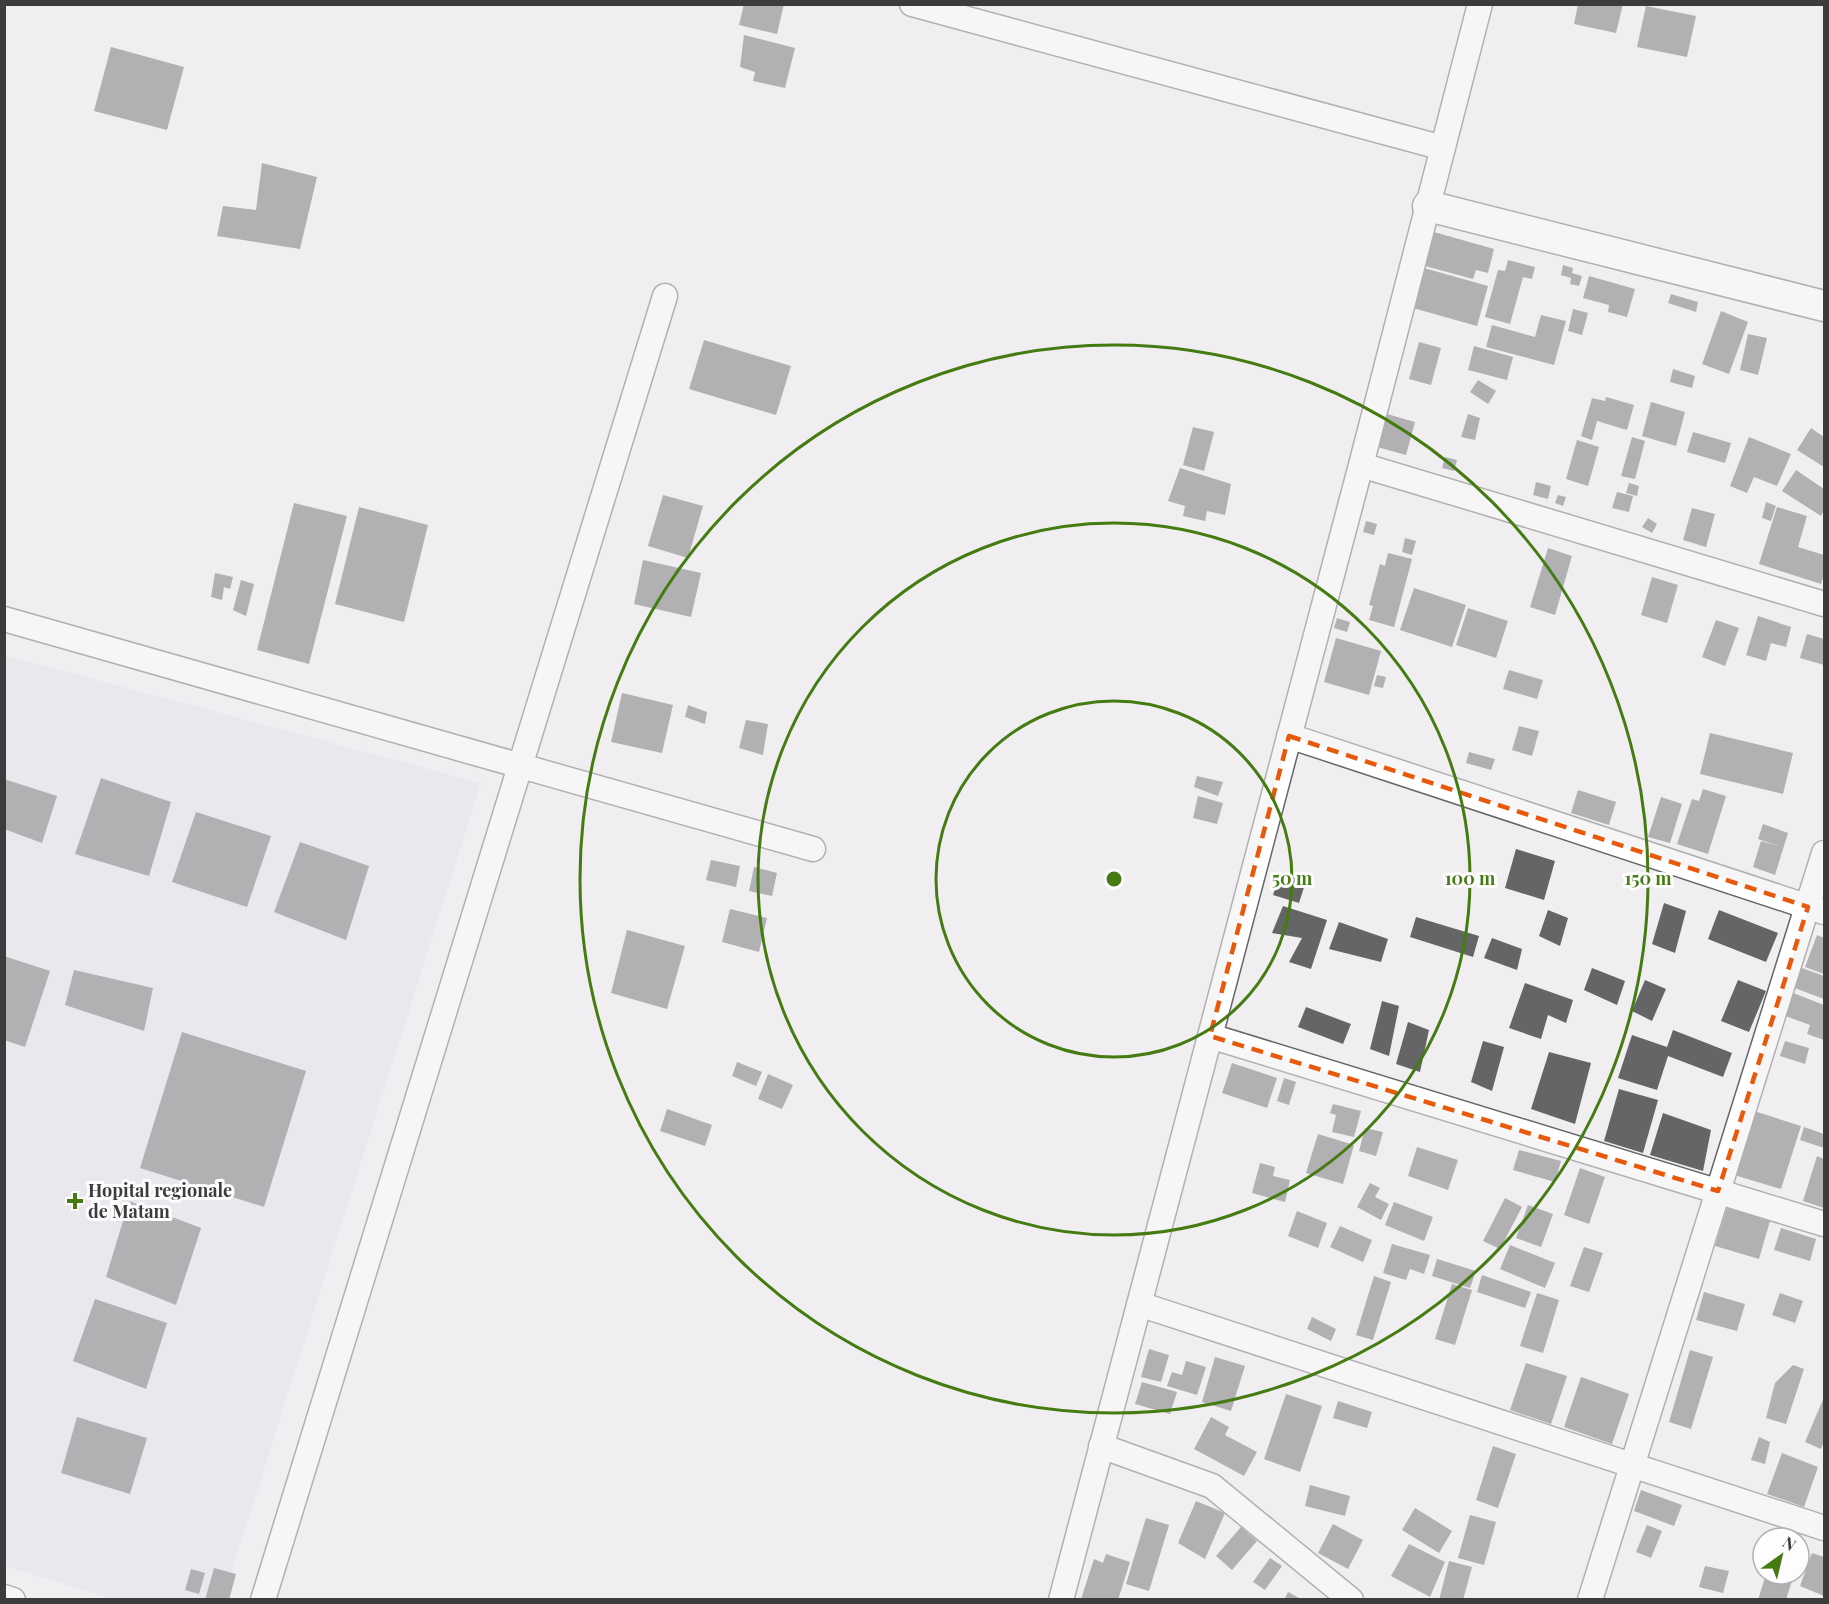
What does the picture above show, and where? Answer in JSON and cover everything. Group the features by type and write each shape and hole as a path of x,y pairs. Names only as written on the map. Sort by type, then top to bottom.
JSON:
{"street":[{"path":"912,4 1443,148"},
{"path":"1061,1599 1480,4"},
{"path":"1428,206 1824,306"},
{"path":"263,1599 665,296"},
{"path":"1360,465 1824,604"},
{"path":"4,619 813,849"},
{"path":"1289,736 1816,910"},
{"path":"1590,1599 1718,1191 1816,910 1824,853"},
{"path":"1210,1036 1824,1224"},
{"path":"1139,1304 1824,1528"},
{"path":"1101,1446 1212,1486 1352,1599"},
{"path":"4,1597 13,1599"}],"highlighted area":[{"path":"1289,736 1808,907 1718,1191 1210,1036"}],"shaded area":[{"path":"4,655 481,783 223,1599 112,1599 5,1566"}],"building":[{"path":"744,4 784,4 777,34 739,25"},
{"path":"1578,4 1623,4 1616,33 1574,24"},
{"path":"1646,6 1696,16 1687,57 1637,47"},
{"path":"744,35 795,48 785,88 753,81 755,72 740,67"},
{"path":"111,47 184,67 167,130 94,111"},
{"path":"262,163 317,177 300,249 217,236 223,206 256,210"},
{"path":"1434,232 1494,249 1488,273 1476,270 1473,279 1425,266"},
{"path":"1508,260 1535,267 1532,279 1523,277 1510,324 1485,317 1498,270 1505,271"},
{"path":"1563,265 1573,268 1572,273 1582,276 1579,286 1570,284 1571,278 1561,275"},
{"path":"1424,268 1488,286 1477,326 1413,308"},
{"path":"1589,276 1635,289 1627,317 1608,312 1609,305 1583,298"},
{"path":"1671,294 1698,302 1696,312 1668,303"},
{"path":"1573,309 1588,313 1582,335 1568,331"},
{"path":"1721,311 1748,322 1729,374 1702,364"},
{"path":"1541,315 1566,321 1554,365 1486,347 1492,325 1535,337"},
{"path":"1748,334 1767,338 1758,375 1740,370"},
{"path":"704,340 791,366 776,415 689,389"},
{"path":"1419,342 1441,348 1431,385 1409,379"},
{"path":"1474,346 1513,357 1507,380 1468,370"},
{"path":"1673,369 1695,376 1692,388 1670,382"},
{"path":"1478,380 1496,391 1488,404 1470,392"},
{"path":"1606,397 1634,405 1627,430 1597,421 1592,440 1581,436 1592,398 1605,401"},
{"path":"1651,402 1685,412 1676,446 1642,436"},
{"path":"1387,414 1415,422 1406,455 1377,447"},
{"path":"1468,414 1480,418 1475,440 1461,437"},
{"path":"1193,427 1214,432 1204,471 1183,465"},
{"path":"1811,428 1824,437 1824,467 1797,450"},
{"path":"1693,432 1731,443 1725,463 1687,452"},
{"path":"1632,437 1645,441 1635,479 1621,476"},
{"path":"1749,437 1791,454 1777,486 1754,477 1747,493 1730,486"},
{"path":"1577,440 1599,447 1588,486 1566,479"},
{"path":"1445,457 1457,460 1454,471 1442,468"},
{"path":"1180,468 1231,484 1225,515 1207,511 1205,521 1183,516 1185,506 1168,501"},
{"path":"1796,470 1824,489 1824,510 1821,516 1782,491"},
{"path":"1536,482 1551,486 1548,499 1533,495"},
{"path":"1629,483 1639,486 1637,496 1626,493"},
{"path":"1617,492 1633,496 1629,512 1612,508"},
{"path":"663,495 703,506 688,558 648,546"},
{"path":"1558,495 1566,497 1563,506 1555,503"},
{"path":"1766,502 1776,506 1771,521 1762,518"},
{"path":"294,503 347,516 309,664 257,650"},
{"path":"359,507 428,525 404,622 335,604"},
{"path":"1777,507 1807,516 1798,547 1824,555 1824,574 1821,584 1759,564"},
{"path":"1692,508 1715,514 1706,547 1683,540"},
{"path":"1648,518 1657,524 1652,533 1642,527"},
{"path":"1366,521 1377,524 1374,535 1363,532"},
{"path":"1405,538 1416,541 1412,555 1402,552"},
{"path":"1548,548 1572,556 1555,615 1530,607"},
{"path":"1388,553 1412,559 1394,627 1369,620 1373,606 1369,605 1380,564 1385,566"},
{"path":"643,560 701,573 691,617 634,604"},
{"path":"215,573 233,577 230,589 224,587 222,600 211,597"},
{"path":"1652,577 1678,585 1667,623 1641,615"},
{"path":"241,580 254,584 246,616 233,610"},
{"path":"1414,588 1466,605 1452,647 1400,630"},
{"path":"1468,608 1508,621 1496,658 1456,645"},
{"path":"1758,616 1791,627 1786,647 1771,643 1766,661 1746,655"},
{"path":"1337,618 1350,622 1347,632 1334,628"},
{"path":"1716,620 1739,628 1725,666 1702,657"},
{"path":"1807,634 1824,639 1824,665 1800,658"},
{"path":"1336,638 1381,651 1369,695 1324,682"},
{"path":"1509,670 1543,680 1537,699 1503,689"},
{"path":"1377,675 1386,677 1383,688 1374,686"},
{"path":"622,693 673,705 662,753 611,742"},
{"path":"688,705 707,712 705,724 685,717"},
{"path":"746,720 768,724 763,755 739,748"},
{"path":"1519,726 1539,731 1532,756 1512,750"},
{"path":"1710,733 1793,753 1783,794 1700,774"},
{"path":"1469,752 1495,759 1491,770 1466,763"},
{"path":"1197,776 1223,782 1218,796 1194,787"},
{"path":"101,778 171,802 149,876 75,854"},
{"path":"4,779 57,796 42,843 4,829"},
{"path":"1703,789 1726,796 1708,854 1677,844 1692,799 1699,801"},
{"path":"1578,790 1616,802 1609,825 1571,813"},
{"path":"1198,796 1223,803 1217,824 1193,818"},
{"path":"1661,797 1682,804 1670,843 1648,837"},
{"path":"196,812 271,836 247,907 172,882"},
{"path":"1763,824 1788,833 1775,875 1753,867 1761,841 1779,846 1758,839"},
{"path":"300,842 369,866 346,940 274,912"},
{"path":"1516,849 1555,861 1544,900 1505,888"},
{"path":"711,860 740,866 736,887 706,880"},
{"path":"754,867 777,873 772,896 749,891"},
{"path":"1280,873 1306,881 1299,903 1273,895"},
{"path":"1664,903 1686,911 1675,953 1652,944"},
{"path":"1283,906 1327,920 1311,969 1289,962 1302,938 1272,933"},
{"path":"730,909 767,918 759,952 722,942"},
{"path":"1548,910 1568,918 1560,946 1539,936"},
{"path":"1719,910 1778,933 1766,962 1708,939"},
{"path":"1416,917 1479,936 1473,957 1410,937"},
{"path":"1339,922 1388,939 1381,962 1329,949"},
{"path":"627,930 685,946 667,1009 611,993"},
{"path":"1817,935 1824,938 1824,974 1805,967"},
{"path":"1492,938 1522,949 1517,970 1484,958"},
{"path":"4,956 50,971 25,1047 4,1040"},
{"path":"1799,967 1824,976 1824,999 1792,987"},
{"path":"1592,968 1625,981 1617,1005 1584,990"},
{"path":"74,970 153,988 144,1031 65,1005"},
{"path":"1645,980 1666,989 1652,1021 1632,1011"},
{"path":"1738,980 1766,991 1749,1032 1721,1021"},
{"path":"1525,983 1573,1000 1566,1023 1548,1015 1541,1039 1509,1028"},
{"path":"1788,991 1824,1005 1824,1040 1807,1034 1810,1025 1780,1014"},
{"path":"1382,1001 1399,1006 1389,1056 1370,1049"},
{"path":"1306,1007 1351,1024 1343,1044 1298,1027"},
{"path":"1408,1022 1429,1030 1420,1072 1396,1064"},
{"path":"1673,1030 1732,1053 1723,1077 1668,1056 1657,1090 1618,1078 1632,1035 1667,1047"},
{"path":"182,1032 306,1071 264,1207 140,1168"},
{"path":"1483,1041 1504,1047 1492,1091 1471,1082"},
{"path":"1785,1041 1809,1048 1805,1064 1780,1056"},
{"path":"1549,1052 1591,1063 1575,1124 1531,1109"},
{"path":"737,1062 762,1072 756,1086 732,1076"},
{"path":"1232,1063 1277,1078 1267,1108 1222,1093"},
{"path":"768,1074 793,1085 782,1109 758,1099"},
{"path":"1284,1078 1296,1082 1289,1105 1277,1101"},
{"path":"1619,1089 1658,1100 1643,1153 1604,1141"},
{"path":"1333,1104 1361,1111 1354,1137 1332,1132 1336,1115 1330,1113"},
{"path":"667,1109 712,1125 705,1146 660,1131"},
{"path":"1754,1111 1801,1126 1781,1189 1734,1175"},
{"path":"1663,1113 1711,1130 1703,1171 1650,1155"},
{"path":"1804,1127 1824,1134 1824,1148 1800,1140"},
{"path":"1365,1128 1383,1132 1376,1156 1359,1151"},
{"path":"1318,1134 1354,1145 1343,1184 1306,1173"},
{"path":"1417,1147 1458,1160 1448,1190 1408,1176"},
{"path":"1519,1150 1561,1161 1555,1182 1513,1170"},
{"path":"1817,1156 1824,1159 1824,1208 1803,1201"},
{"path":"1260,1163 1275,1167 1273,1176 1290,1180 1285,1202 1252,1193"},
{"path":"1580,1168 1605,1177 1589,1224 1564,1215"},
{"path":"1370,1183 1380,1188 1375,1197 1389,1204 1381,1220 1357,1207"},
{"path":"1505,1198 1522,1207 1500,1249 1483,1241"},
{"path":"129,1201 201,1228 176,1305 106,1277"},
{"path":"1394,1202 1433,1217 1424,1241 1385,1225"},
{"path":"1528,1205 1553,1214 1541,1247 1516,1238"},
{"path":"1727,1208 1770,1221 1759,1259 1715,1246"},
{"path":"1297,1211 1327,1223 1318,1248 1288,1236"},
{"path":"1340,1226 1372,1240 1363,1262 1330,1247"},
{"path":"1781,1228 1816,1239 1810,1261 1774,1250"},
{"path":"1392,1244 1430,1255 1424,1274 1410,1269 1406,1280 1383,1273"},
{"path":"1510,1245 1555,1263 1545,1288 1500,1269"},
{"path":"1584,1247 1603,1253 1589,1292 1570,1286"},
{"path":"1437,1259 1476,1271 1470,1288 1432,1276"},
{"path":"1482,1275 1531,1292 1525,1308 1477,1292"},
{"path":"1374,1276 1391,1282 1373,1340 1356,1335"},
{"path":"1452,1284 1472,1290 1455,1345 1435,1339"},
{"path":"1704,1292 1745,1304 1737,1331 1696,1320"},
{"path":"1537,1293 1559,1300 1543,1353 1520,1346"},
{"path":"1780,1293 1803,1301 1795,1323 1772,1315"},
{"path":"95,1299 167,1323 146,1389 73,1361"},
{"path":"1312,1317 1336,1329 1331,1341 1307,1329"},
{"path":"1149,1349 1169,1355 1161,1382 1141,1377"},
{"path":"1690,1350 1713,1357 1691,1429 1669,1422"},
{"path":"1215,1357 1245,1366 1231,1411 1202,1402"},
{"path":"1186,1361 1206,1367 1197,1395 1167,1386 1172,1372 1182,1375"},
{"path":"1526,1363 1567,1376 1551,1424 1510,1410"},
{"path":"1793,1365 1804,1369 1786,1424 1766,1418 1775,1383"},
{"path":"1581,1377 1629,1394 1612,1444 1564,1427"},
{"path":"1142,1382 1177,1392 1170,1414 1135,1404"},
{"path":"1286,1394 1322,1406 1300,1472 1264,1459"},
{"path":"1824,1397 1824,1442 1821,1449 1805,1442"},
{"path":"1338,1401 1372,1412 1367,1428 1333,1418"},
{"path":"77,1417 147,1438 130,1494 61,1473"},
{"path":"1211,1417 1229,1427 1225,1435 1257,1452 1244,1476 1194,1449"},
{"path":"1759,1437 1770,1442 1765,1464 1751,1460"},
{"path":"1493,1446 1516,1454 1498,1508 1476,1500"},
{"path":"1782,1453 1818,1467 1804,1507 1767,1494"},
{"path":"1310,1485 1350,1496 1345,1516 1305,1506"},
{"path":"1641,1490 1682,1505 1674,1526 1634,1511"},
{"path":"1196,1501 1225,1513 1205,1559 1178,1543"},
{"path":"1415,1508 1452,1531 1439,1553 1402,1530"},
{"path":"1470,1515 1496,1522 1484,1565 1458,1558"},
{"path":"1146,1518 1169,1525 1149,1591 1126,1584"},
{"path":"1333,1524 1363,1540 1348,1569 1318,1553"},
{"path":"1647,1525 1662,1531 1651,1558 1636,1552"},
{"path":"1241,1527 1257,1541 1232,1570 1216,1556"},
{"path":"1409,1544 1445,1562 1430,1597 1391,1576"},
{"path":"1812,1553 1824,1557 1824,1596 1800,1586 1811,1586"},
{"path":"1106,1554 1130,1562 1118,1600 1081,1599 1094,1559 1103,1563"},
{"path":"1270,1558 1282,1566 1265,1590 1253,1582"},
{"path":"1449,1561 1472,1567 1463,1600 1439,1600"},
{"path":"1705,1566 1729,1571 1723,1593 1699,1587"},
{"path":"214,1568 236,1574 229,1600 205,1600"},
{"path":"191,1569 205,1573 199,1594 185,1590"},
{"path":"1762,1586 1790,1586 1786,1600 1758,1600"},
{"path":"1288,1592 1303,1600 1284,1600"}],"place":[{"name":"Hopital regionale de Matam","path":"75,1201"}]}
